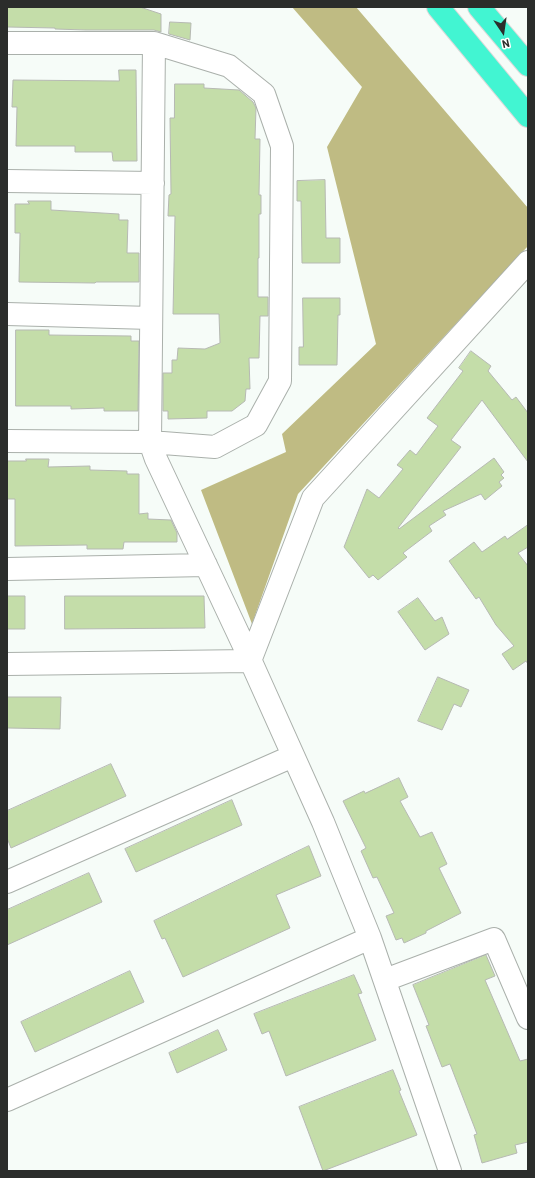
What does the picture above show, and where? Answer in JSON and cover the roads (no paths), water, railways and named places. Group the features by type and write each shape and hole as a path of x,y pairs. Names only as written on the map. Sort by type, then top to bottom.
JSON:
{"highway":[{"path":"438,7 528,116"},
{"path":"479,7 528,66"}],"street":[{"path":"7,43 154,43 229,66 264,94 282,146 280,381 256,425 215,447 150,442 7,441"},
{"path":"154,43 150,442 156,459 323,822 370,938 450,1171"},
{"path":"7,181 153,183"},
{"path":"250,661 313,498 528,262"},
{"path":"7,314 152,318"},
{"path":"7,569 206,565"},
{"path":"7,664 250,661"},
{"path":"7,882 293,756"},
{"path":"7,1100 370,938"},
{"path":"385,980 494,939 528,1018"}]}
